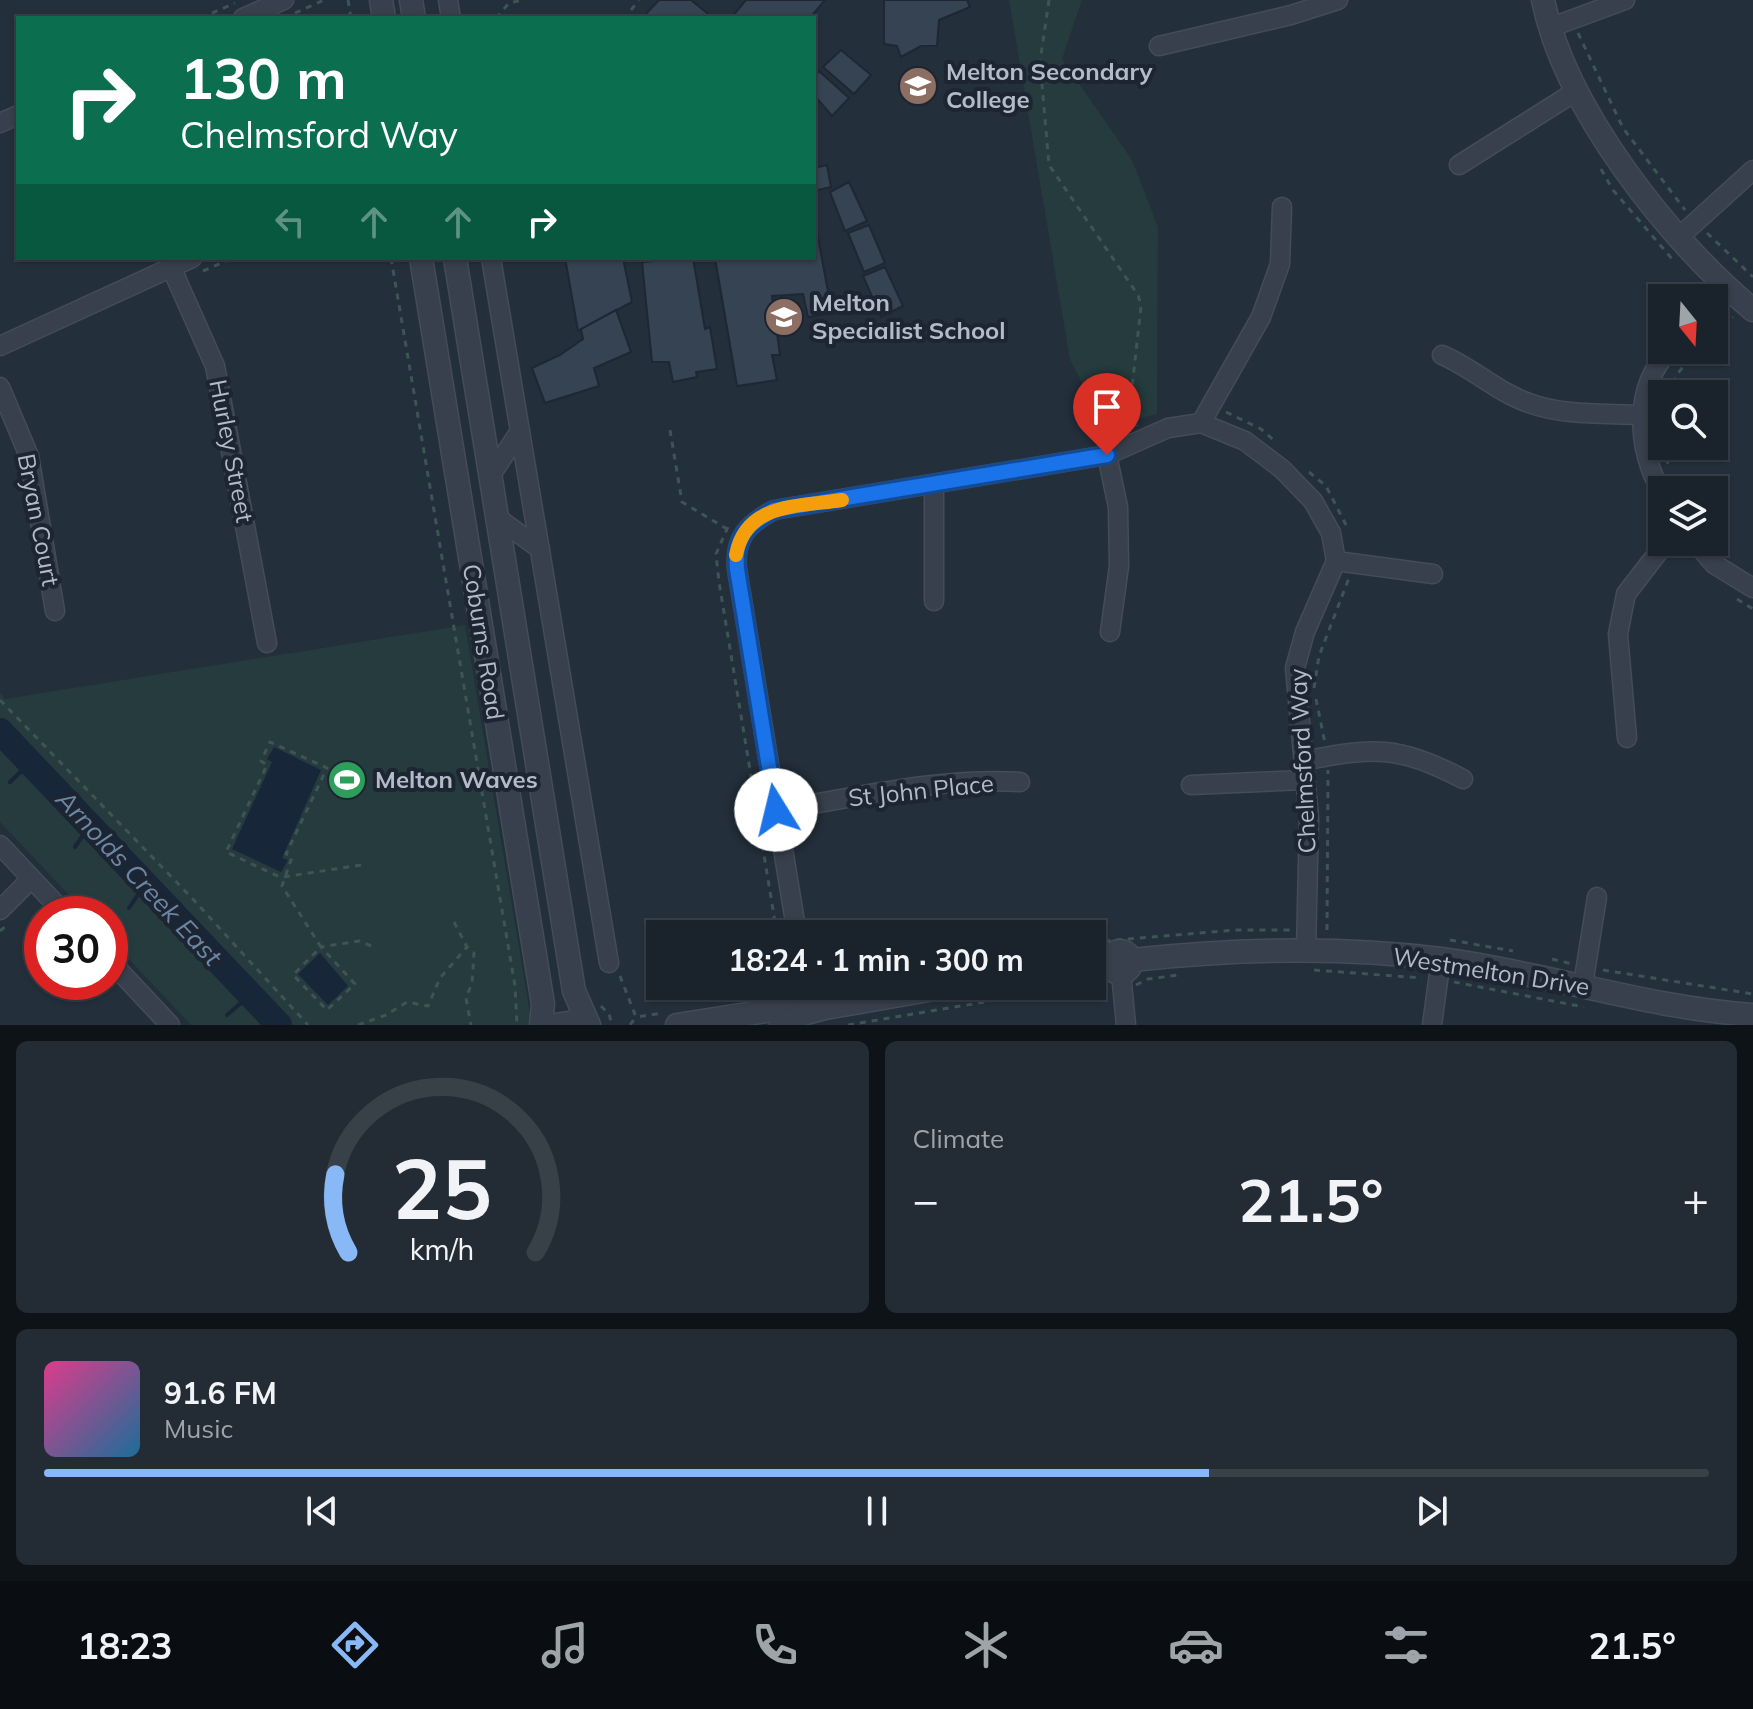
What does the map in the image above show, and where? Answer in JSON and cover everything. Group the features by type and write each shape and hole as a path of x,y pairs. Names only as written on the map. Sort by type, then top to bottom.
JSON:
{"street":[{"path":"248,16 284,0"},
{"path":"1159,46 1291,15 1338,0"},
{"path":"1543,0 1549,28 1578,90 1621,163 1712,284"},
{"path":"1549,28 1625,0"},
{"path":"1459,165 1578,90"},
{"path":"1678,238 1753,170"},
{"path":"795,920 737,569 740,536 756,520 774,510 1107,455 1168,428 1205,417 1261,317 1280,264 1282,207"},
{"path":"0,346 187,260"},
{"name":"Coburns Road","path":"421,260 543,1004 541,1025"},
{"name":"Coburns Road","path":"455,260 574,991 586,1025"},
{"path":"491,260 608,970"},
{"name":"Hurley Street","path":"171,267 215,366 267,643"},
{"path":"1442,355 1468,366 1500,389 1531,404 1642,415"},
{"path":"1652,476 1644,446 1642,415 1647,385 1661,364"},
{"name":"Bryan Court","path":"0,387 29,456 55,611"},
{"path":"1205,417 1245,441 1282,469 1313,501 1343,562 1433,574"},
{"path":"491,475 520,431"},
{"path":"1107,455 1118,507 1119,566 1110,632"},
{"path":"934,485 934,601"},
{"path":"499,519 540,549"},
{"path":"1627,738 1618,634 1626,594 1655,556"},
{"path":"1707,556 1714,564 1753,588"},
{"name":"Chelmsford Way","path":"1308,960 1309,818 1303,780 1295,668 1305,632 1343,562"},
{"path":"487,669 522,662"},
{"path":"1303,761 1351,752 1393,751 1427,761 1463,779"},
{"name":"St John Place","path":"776,810 943,784 985,780 1020,782"},
{"path":"1191,785 1303,780"},
{"path":"0,845 48,896"},
{"path":"0,910 31,879"},
{"path":"1583,985 1597,897"},
{"name":"Westmelton Drive","path":"1115,970 1203,952 1439,970 1583,985 1728,1019 1753,1015"},
{"path":"1115,970 1126,1025"},
{"path":"1432,1025 1439,970"},
{"path":"128,980 170,1025"},
{"path":"806,1000 806,1013"},
{"path":"781,1025 806,1013 876,1000"},
{"path":"672,1019 785,1008 806,1013"},
{"path":"556,1025 574,1022 586,1025"}],"path":[{"path":"206,16 243,0"},
{"path":"288,16 324,0"},
{"path":"498,16 509,3 523,0"},
{"path":"631,10 639,0"},
{"path":"1049,0 1040,62 1049,165 1138,295 1141,306 1130,406 1137,426"},
{"path":"1574,19 1581,42 1623,128 1645,161 1696,222 1753,277"},
{"path":"391,260 515,986 517,1025"},
{"path":"1205,417 1232,412 1261,429 1281,447"},
{"path":"1127,429 1146,422"},
{"path":"670,430 682,502 727,529"},
{"path":"1667,460 1669,467"},
{"path":"1303,466 1326,486 1348,530"},
{"path":"733,520 716,554 775,920"},
{"path":"1327,930 1329,812 1326,756 1314,688 1319,656 1348,584 1343,562"},
{"path":"0,700 191,897 308,1025"},
{"path":"361,865 283,877 226,852 267,765 261,761 270,742 327,768 286,854 292,857 283,877 282,886 321,947 355,984 327,1010 293,975 321,947 359,941 376,948"},
{"path":"1290,930 1298,919"},
{"path":"454,922 467,947 474,953 472,983 466,998 471,1025"},
{"path":"358,1025 407,1002 428,1006 440,978 467,947"},
{"path":"1308,960 1439,970 1589,1008"},
{"path":"608,970 622,975 636,1017"},
{"path":"1106,986 1111,989 1115,970 1138,985 1148,979 1188,974"},
{"path":"848,1025 997,1000"},
{"path":"636,1017 672,1019"},
{"path":"630,1025 636,1017"},
{"path":"372,1025 375,1019"}],"green space":[{"path":"1009,0 1082,0 1062,59 1132,160 1158,227 1157,414 1105,427 1070,360"},
{"name":"Melton Waves","path":"465,625 532,1025 191,1025 128,958 128,896 70,896 0,822 0,692 5,699"}],"water":[{"path":"274,747 321,770 282,858 288,860 281,872 232,849 272,762 267,759"},
{"path":"320,953 348,986 328,1005 298,974"}],"building":[{"path":"659,0 691,0 711,16 644,16"},
{"path":"746,0 825,0 812,16 733,16"},
{"path":"884,0 967,0 970,7 939,20 937,46 921,46 901,57 897,46 884,44"},
{"path":"841,50 871,75 854,94 823,67"},
{"path":"819,71 849,98 832,116 816,97 816,75"},
{"path":"827,165 831,187 816,191 816,168"},
{"path":"849,182 867,221 845,231 830,192"},
{"path":"869,225 885,263 864,272 848,233"},
{"path":"816,227 832,313 808,317 803,294 772,296 780,355 772,355 777,380 737,386 715,260 816,260"},
{"path":"565,260 623,260 632,302 578,331"},
{"path":"693,260 705,329 710,327 717,369 696,372 697,377 673,382 669,362 652,362 642,262"},
{"path":"885,267 903,306 881,317 863,276"},
{"path":"616,310 631,352 594,368 599,386 545,403 532,368 560,355 583,339 581,329"}],"waterway":[{"name":"Arnolds Creek East","path":"0,731 279,1025"},
{"path":"10,782 30,763"},
{"path":"75,847 90,825"},
{"path":"129,908 145,884"},
{"path":"161,900 179,905"},
{"path":"227,1015 250,995"}],"slow traffic":[{"path":"736,555 740,536 756,520 774,510 842,500"}],"place":[{"name":"Melton Secondary College","path":"918,86"},
{"name":"Melton Specialist School","path":"784,317"},
{"name":"Melton Waves","path":"347,780"}],"route":[{"path":"776,810 737,569 740,536 756,520 774,510 1107,455"}]}
